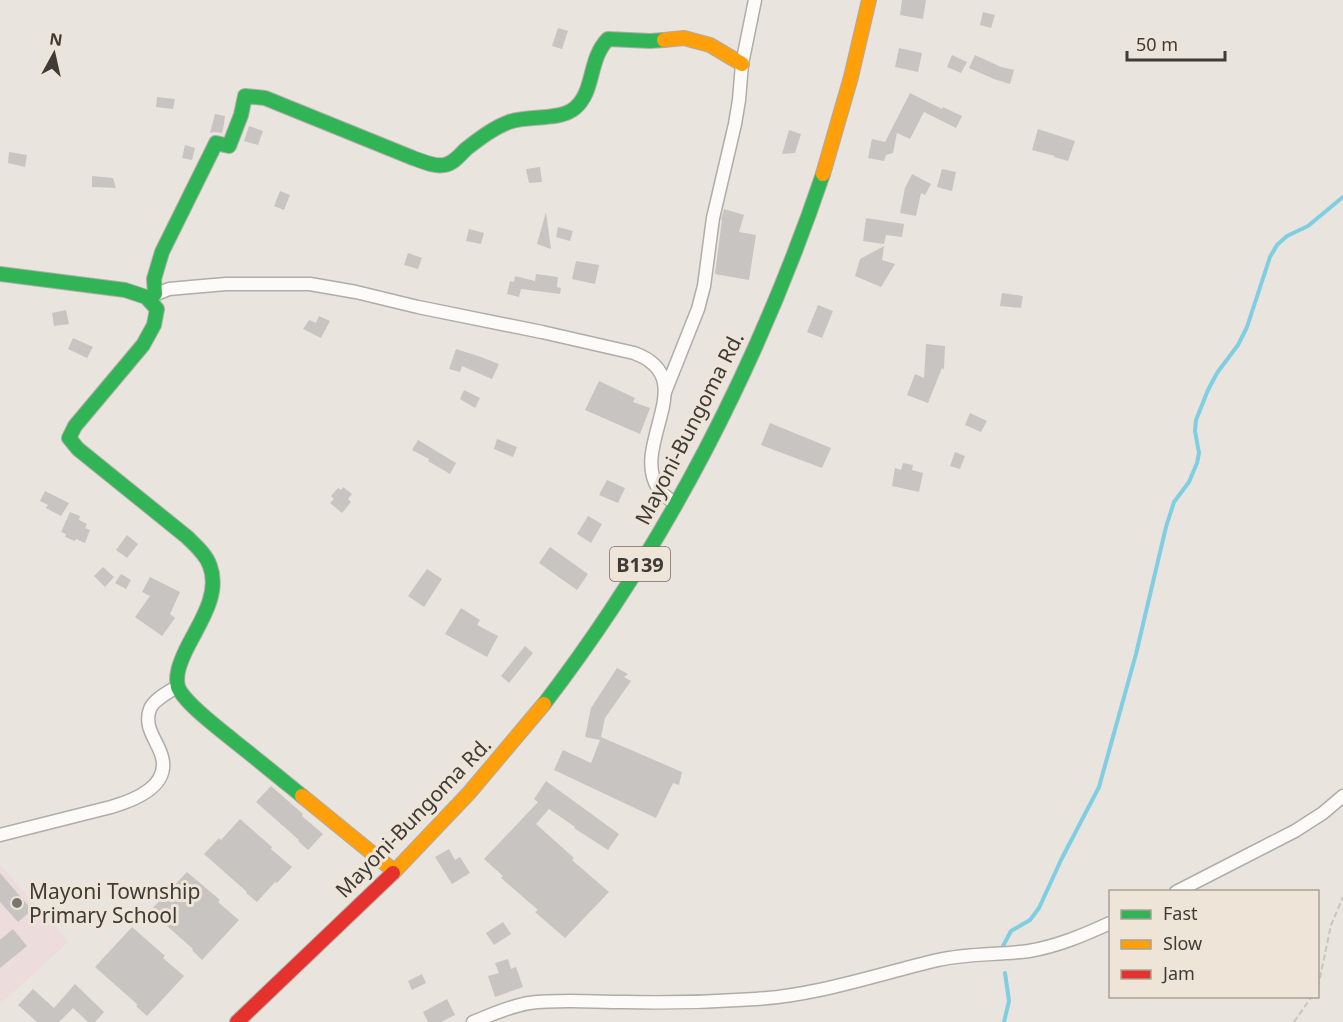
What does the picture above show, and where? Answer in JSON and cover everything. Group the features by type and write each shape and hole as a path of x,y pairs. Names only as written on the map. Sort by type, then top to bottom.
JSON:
{"street":[{"path":"664,393 701,297 712,218 735,124 742,64 755,0"},
{"name":"Mayoni-Bungoma Rd.","path":"237,1022 394,871 475,786 531,721 604,621 654,542 724,412 755,348 798,246 838,126 869,0"},
{"path":"394,871 205,717 182,693 178,686 178,669 211,596 213,586 210,566 203,554 188,538 70,441 68,435 76,422 122,371 154,326 157,309 151,296 162,252 216,143 229,146 244,107 245,96 265,98 401,154 441,166 451,162 492,131 509,122 522,118 567,113 576,108 589,86 601,46 608,39 650,41 684,38 710,45 742,64"},
{"path":"0,274 151,296 169,289 226,284 330,286 646,357 655,364 664,381 664,406 652,454 652,464 658,489 675,504"},
{"path":"0,836 129,802 148,790 158,780 163,764 148,727 149,712 153,704 178,686"},
{"path":"1178,890 1295,831 1323,813 1343,796"},
{"path":"473,1022 527,1004 551,1001 668,1003 759,999 805,993 837,987 939,959 1048,947 1109,923"}],"path":[{"path":"1319,979 1331,925 1343,897"},
{"path":"1294,1022 1311,998"}],"shaded area":[{"name":"Mayoni Township Primary School","path":"0,865 68,942 0,1004"}],"building":[{"path":"902,0 926,0 923,19 900,15"},
{"path":"983,12 995,15 991,28 980,25"},
{"path":"558,28 568,31 562,49 552,46"},
{"path":"899,48 922,53 918,72 895,67"},
{"path":"952,55 967,62 961,73 947,67"},
{"path":"975,55 1001,67 1014,70 1010,84 969,68"},
{"path":"910,93 962,116 956,128 924,112 910,139 897,133 893,153 886,155 884,161 868,158 872,139 885,142"},
{"path":"157,97 175,99 173,109 156,107"},
{"path":"215,114 225,116 222,133 210,133"},
{"path":"249,126 263,131 258,145 244,141"},
{"path":"1038,129 1075,141 1068,161 1032,150"},
{"path":"789,130 801,134 795,153 782,154"},
{"path":"185,145 195,148 192,160 182,158"},
{"path":"9,152 27,155 25,167 8,163"},
{"path":"540,167 542,182 529,183 526,169"},
{"path":"942,169 956,172 952,191 937,187"},
{"path":"912,174 931,184 925,195 921,193 916,216 900,213 905,188"},
{"path":"92,176 113,178 116,188 92,187"},
{"path":"280,191 290,195 284,210 274,206"},
{"path":"724,209 744,215 739,232 756,235 749,280 715,274"},
{"path":"546,212 551,249 537,244"},
{"path":"866,218 904,224 902,237 886,235 884,244 863,241"},
{"path":"558,227 573,231 570,241 556,237"},
{"path":"469,229 484,233 481,244 466,241"},
{"path":"884,246 882,260 895,264 881,287 855,276 860,259"},
{"path":"408,253 422,258 418,269 404,265"},
{"path":"576,261 599,265 595,284 572,279"},
{"path":"536,274 558,277 557,287 561,288 560,294 521,289 519,297 507,294 510,281 514,282 515,276 535,281"},
{"path":"1002,293 1023,296 1021,308 1000,306"},
{"path":"818,305 833,311 822,338 807,332"},
{"path":"66,310 69,324 54,326 52,313"},
{"path":"319,316 330,321 321,338 303,329 309,320 316,323"},
{"path":"73,338 93,347 87,358 68,349"},
{"path":"926,344 945,346 944,369 942,368 928,403 907,395 915,374 924,378"},
{"path":"456,349 499,364 492,379 462,366 460,372 449,369"},
{"path":"599,381 635,398 633,402 650,408 640,434 585,410"},
{"path":"464,390 480,398 475,408 460,399"},
{"path":"970,413 987,421 981,432 965,425"},
{"path":"770,423 831,448 822,468 761,445"},
{"path":"497,439 517,447 513,457 494,449"},
{"path":"418,440 456,463 450,474 412,450"},
{"path":"955,452 965,456 960,469 950,466"},
{"path":"903,463 913,465 912,470 923,473 919,492 892,486 895,468 901,470"},
{"path":"607,480 625,488 618,503 599,495"},
{"path":"343,487 352,494 348,499 351,502 342,513 330,503 334,499 331,496 338,488 341,490"},
{"path":"45,491 69,503 61,516 46,508 48,505 40,501"},
{"path":"70,512 80,516 79,520 87,524 85,528 90,530 85,543 65,537 66,534 61,532"},
{"path":"588,516 602,524 591,543 577,534"},
{"path":"127,535 138,544 127,558 116,550"},
{"path":"550,547 588,574 577,590 539,563"},
{"path":"103,567 114,577 105,587 94,576"},
{"path":"427,569 442,579 424,607 408,596"},
{"path":"121,574 131,580 126,589 115,583"},
{"path":"150,577 180,592 170,614 175,618 162,636 135,617 150,596 142,592"},
{"path":"461,608 480,620 477,625 498,636 487,657 445,634"},
{"path":"525,646 533,653 509,683 501,676"},
{"path":"617,668 628,674 624,677 631,681 605,718 601,737 682,772 679,785 673,783 656,818 554,770 563,750 591,763 600,740 585,737 591,708"},
{"path":"546,781 619,834 608,850 549,809 536,824 574,858 572,860 609,892 565,938 535,912 538,910 501,878 503,876 484,859 538,802 534,799"},
{"path":"271,786 323,834 308,850 256,802"},
{"path":"240,819 292,867 257,902 204,854 219,838 221,840"},
{"path":"449,849 455,860 460,857 470,873 452,884 435,857"},
{"path":"187,872 220,900 218,902 239,920 202,960 193,949 150,911"},
{"path":"0,873 32,910 18,922 0,902"},
{"path":"503,922 511,934 494,945 486,933"},
{"path":"132,927 184,976 147,1016 136,1006 138,1005 95,967"},
{"path":"13,929 27,946 0,968 0,940"},
{"path":"508,959 511,969 516,967 523,987 495,997 488,976 499,973 495,963"},
{"path":"422,974 426,983 412,990 408,981"},
{"path":"75,984 104,1012 95,1022 88,1022 73,1008 59,1022 37,1022 18,1005 33,989 54,1008"},
{"path":"447,999 455,1015 441,1022 428,1022 423,1012"}],"waterway":[{"path":"1003,946 1011,931 1030,920 1039,908 1099,787 1136,654 1166,527 1174,502 1189,482 1197,463 1199,453 1195,431 1196,420 1208,390 1217,373 1238,345 1247,327 1270,257 1277,245 1287,236 1308,226 1343,197"},
{"path":"1004,1022 1009,1001 1005,973"}],"traffic: fast":[{"path":"155,294 154,279 162,252 216,143 229,146 241,115 245,96 265,98 413,158 444,165 453,161 476,141 503,124 517,120 561,115 575,108 586,93 597,56 608,39 664,40"},
{"path":"544,704 630,581 705,450 770,314 823,174"},
{"path":"0,274 125,290 146,297 157,309 154,325 143,345 75,426 69,438 78,449 187,537 206,558 213,577 210,600 181,660 178,687 187,701 203,716 302,796"}],"traffic: slow":[{"path":"823,174 851,77 869,0"},
{"path":"664,40 684,38 710,45 742,64"},
{"path":"393,873 469,793 544,704"},
{"path":"302,796 394,871"}],"traffic: jam":[{"path":"237,1022 393,873"}],"place":[{"name":"Mayoni Township Primary School","path":"17,903"}]}
